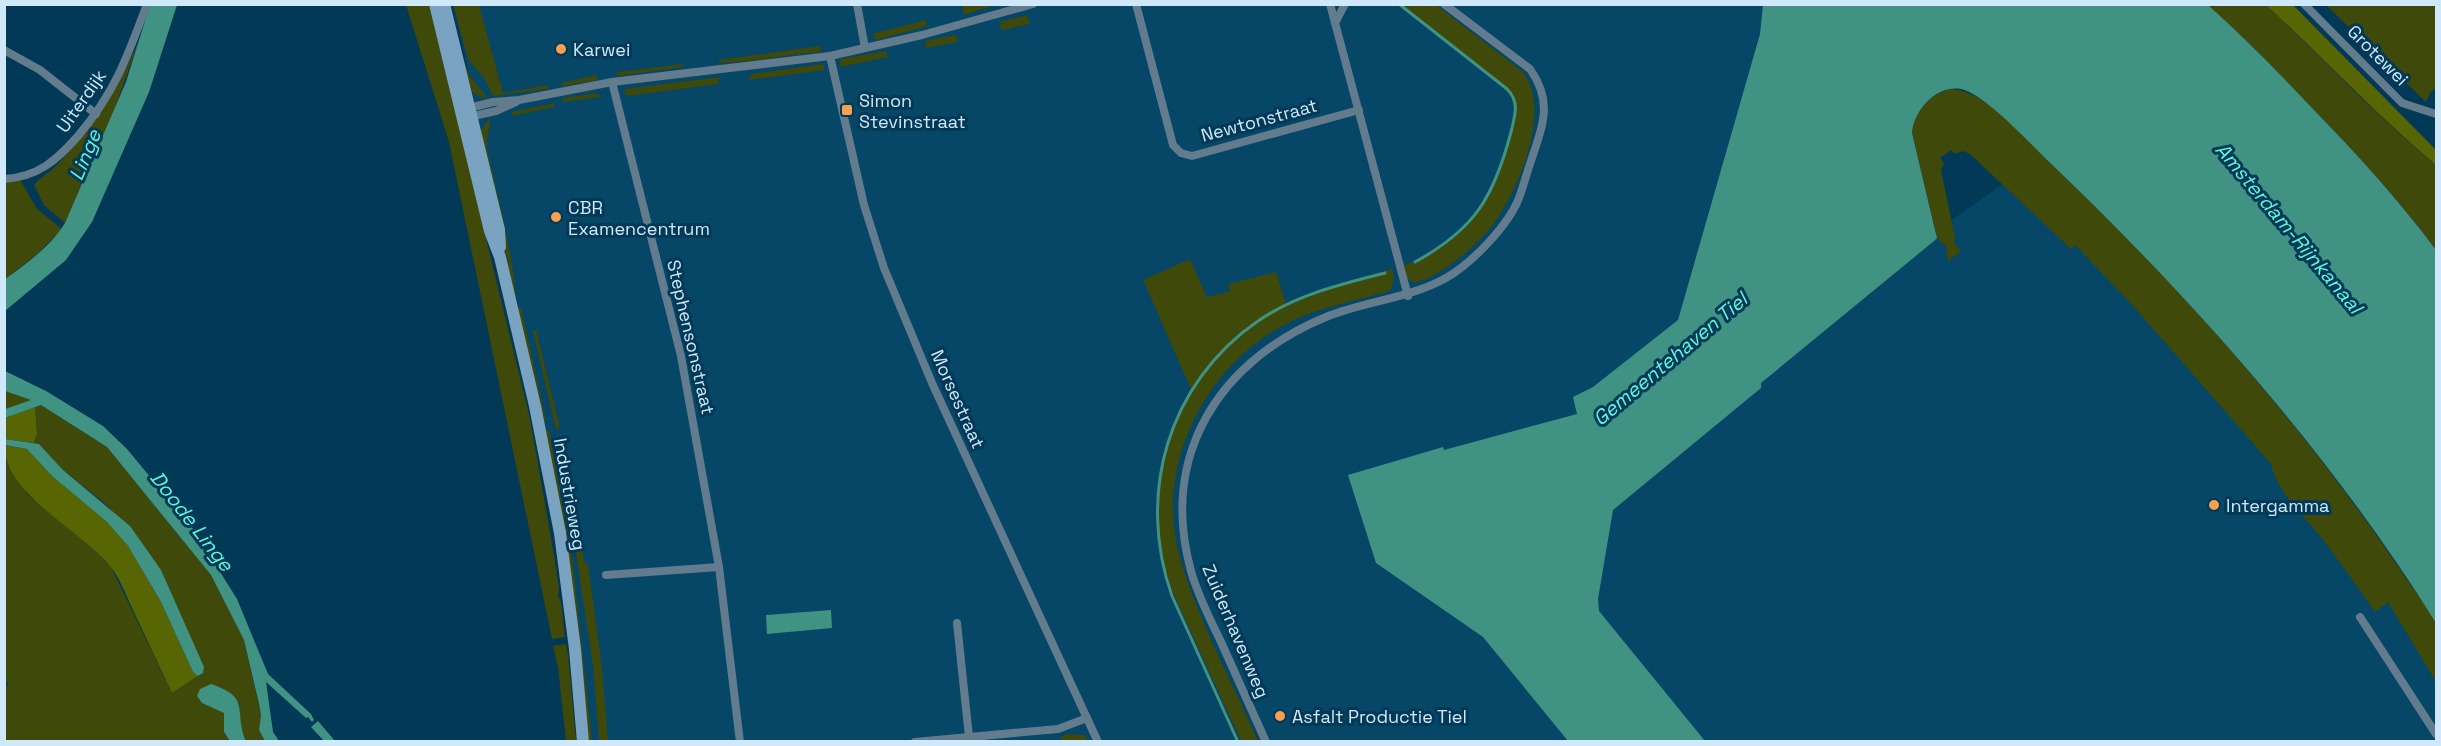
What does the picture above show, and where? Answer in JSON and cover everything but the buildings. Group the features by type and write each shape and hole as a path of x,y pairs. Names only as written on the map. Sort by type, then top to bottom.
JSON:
{"main road":[{"name":"Industrieweg","path":"435,4 468,114"},
{"name":"Industrieweg","path":"444,4 490,231 500,257 535,406 560,533 575,649 583,741"}],"street":[{"name":"Uiterdijk","path":"4,179 27,176 44,168 64,152 96,114 122,70 147,4"},
{"path":"858,4 865,48"},
{"path":"468,114 506,108 519,100 612,82 830,56 922,35 1033,4"},
{"name":"Newtonstraat","path":"1136,4 1173,145 1181,153 1192,156 1359,110"},
{"path":"1330,4 1408,296"},
{"path":"1335,23 1345,4"},
{"name":"Zuiderhavenweg","path":"1266,741 1203,603 1191,571 1184,521 1184,490 1188,464 1199,430 1218,397 1239,372 1266,348 1299,329 1329,316 1408,296 1448,277 1498,231 1518,200 1540,132 1544,112 1544,97 1538,81 1530,69 1444,4"},
{"name":"Grotewei","path":"2304,4 2402,103 2436,114"},
{"path":"4,50 40,70 96,114"},
{"name":"Morsestraat","path":"830,56 862,196 884,268 932,383 1098,741"},
{"name":"Stephensonstraat","path":"612,82 681,356 719,567 740,741"},
{"path":"606,575 719,567"},
{"path":"2360,617 2436,734"},
{"path":"957,623 963,739"},
{"path":"915,741 963,739 1058,729 1087,718"}],"shaded area":[{"path":"963,4 995,5 964,15"},
{"path":"406,5 429,5 530,419 555,561 565,637 552,639 449,142"},
{"path":"453,5 479,5 503,93 548,85 548,89 493,96 486,81 468,59"},
{"path":"454,5 1789,5 1689,318 1491,632 1578,741 588,741 571,551"},
{"path":"1398,5 1436,5 1522,71 1531,87 1534,107 1533,130 1527,154 1519,177 1497,218 1486,233 1462,256 1435,274 1415,283 1404,276 1401,266 1443,246 1474,216 1486,198 1504,157 1514,109 1511,98 1503,87"},
{"path":"2207,5 2266,5 2371,107 2436,165 2436,250 2345,142 2261,55"},
{"path":"2326,5 2436,5 2436,87 2426,102"},
{"path":"1027,15 1030,24 1001,30 1000,22"},
{"path":"926,20 927,26 876,40 872,34"},
{"path":"956,35 958,42 926,48 925,41"},
{"path":"140,39 113,113 65,223 44,205 34,185 58,164 94,120 114,90"},
{"path":"820,46 821,52 719,63 719,60"},
{"path":"886,51 888,57 840,67 840,59"},
{"path":"462,55 468,73 489,100 472,92"},
{"path":"683,64 683,67 617,76 617,72"},
{"path":"823,64 825,70 749,80 751,74"},
{"path":"596,75 598,80 562,86 561,83"},
{"path":"720,77 718,84 627,96 624,89"},
{"path":"1951,89 1978,98 2018,130 2196,311 2285,415 2328,469 2431,613 2438,635 2436,682 2388,602 2375,612 2320,536 2284,493 2271,464 2135,308 2075,245 2071,249 1970,154 1963,151 1955,154 1951,150 1940,158 1944,163 1941,170 1955,237 1954,242 1961,251 1948,261 1946,246 1937,238 1912,133 1916,117 1924,104 1936,94"},
{"path":"597,93 600,97 563,102 563,98"},
{"path":"555,103 554,107 512,116 512,112"},
{"path":"490,118 487,149 509,247 516,303 480,132"},
{"path":"2027,167 2373,559 2436,671 2436,741 1697,741 1591,610 1610,507 1926,238"},
{"path":"5,181 21,181 37,209 62,229 36,255 5,279"},
{"path":"1190,259 1207,297 1230,291 1228,284 1276,272 1286,304 1320,290 1392,269 1394,275 1390,291 1311,313 1286,324 1257,342 1231,366 1210,393 1193,423 1180,455 1174,489 1174,524 1180,558 1196,605 1258,741 1241,741 1174,595 1165,568 1160,542 1157,516 1162,464 1178,414 1191,389 1143,280"},
{"path":"521,307 546,421 542,422 518,308"},
{"path":"536,330 560,428 556,429 533,331"},
{"path":"5,391 32,400 5,409"},
{"path":"41,405 107,447 211,575 244,640 261,715 259,730 265,741 246,741 240,724 239,703 202,703 224,712 224,732 230,741 5,741 4,690 8,683 4,679 4,455 29,496 91,545 111,567 172,693 203,673 161,570 108,506 63,470 39,444 34,443 37,434 35,407"},
{"path":"549,430 572,557 592,741 587,741 544,431"},
{"path":"575,497 584,562 588,564 602,668 608,741 599,741 593,666 568,500"},
{"path":"566,644 576,741 566,741 558,667 553,646"},
{"path":"1066,734 1084,735 1089,741 1060,741 1061,737"}],"green space":[{"path":"2266,5 2293,5 2436,150 2436,165 2392,126"},
{"path":"35,407 37,434 34,443 5,439 5,418"},
{"path":"4,445 27,449 52,476 107,522 128,546 161,602 193,672 198,676 172,693 114,571 97,552 30,496 17,480 8,463"}],"water":[{"path":"2207,4 2221,16 2361,159 2436,250 2436,623 2351,498 2255,378 2204,321 2099,211 2005,119 1981,99 1961,89 1952,89 1935,95 1928,101 1917,116 1912,133 1937,238 1761,383 1761,388 1613,510 1598,599 1599,611 1705,741 1568,741 1483,637 1376,563 1348,475 1443,447 1444,450 1577,414 1573,397 1593,387 1678,320 1760,34 1763,5"},
{"path":"150,5 177,5 149,92 92,222 66,260 5,311 5,279 45,247 65,223 126,82"},
{"path":"5,371 46,391 103,426 127,449 194,530 237,599 268,674 311,714 314,720 312,722 266,682 273,732 279,741 265,741 259,730 261,715 244,640 211,575 107,447 41,405 5,418 5,409 31,400 5,391"},
{"path":"5,439 39,444 63,470 130,526 161,570 204,667 203,673 198,676 193,672 161,602 128,546 107,522 52,476 27,449 5,445"},
{"path":"831,610 832,628 767,634 766,615"},
{"path":"211,684 224,689 237,700 246,741 230,741 224,732 224,713 202,703 197,696 200,689"},
{"path":"318,721 335,741 324,741 311,727"}],"waterway":[{"path":"1399,4 1507,89 1515,104 1514,120 1504,155 1489,193 1479,209 1453,237 1415,262"},
{"path":"1238,742 1172,596 1162,557 1158,519 1160,481 1168,443 1182,408 1202,376 1227,346 1258,321 1303,297 1385,273"}],"place":[{"name":"Karwei","path":"561,49"},
{"name":"Simon Stevinstraat","path":"847,110"},
{"name":"CBR Examencentrum","path":"556,217"},
{"name":"Intergamma","path":"2214,505"},
{"name":"Asfalt Productie Tiel","path":"1280,716"}],"water label":[{"name":"Linge","path":"85,155"},
{"name":"Amsterdam-Rijnkanaal","path":"2289,228"},
{"name":"Gemeentehaven Tiel","path":"1670,359"},
{"name":"Doode Linge","path":"192,521"}]}
